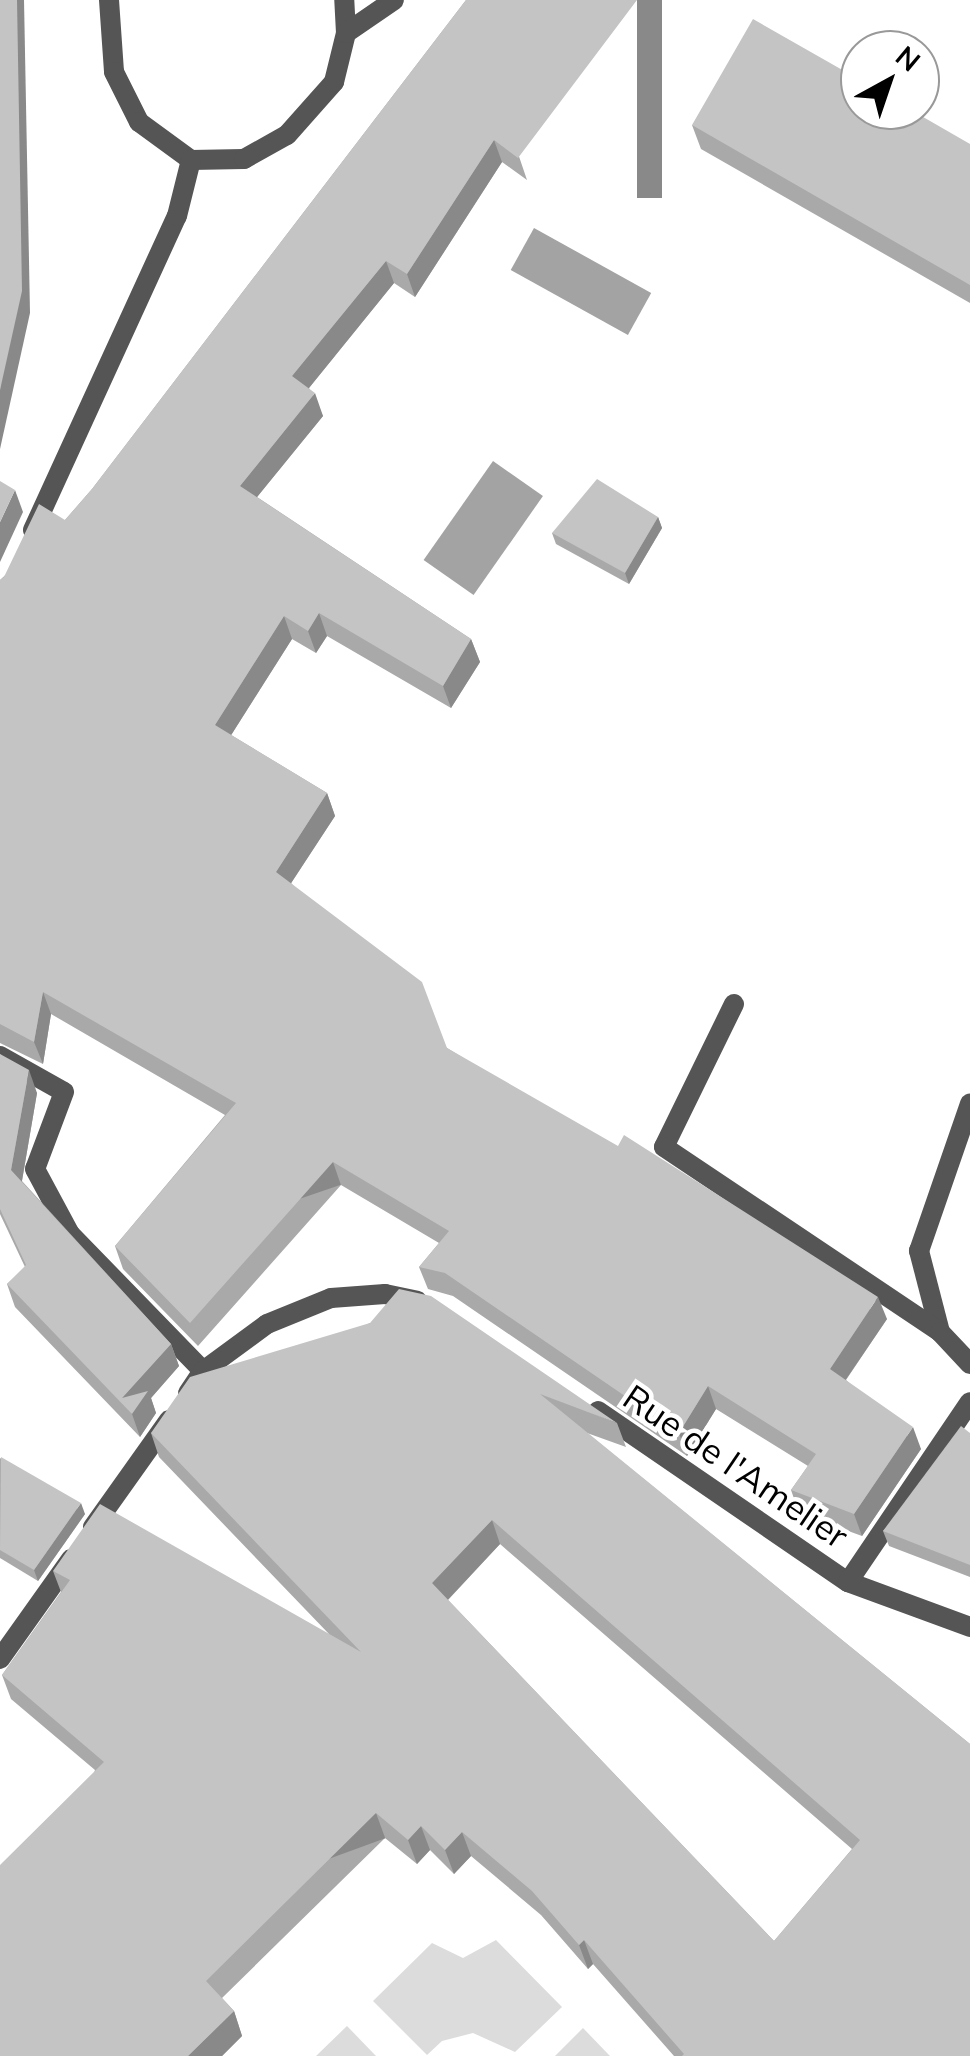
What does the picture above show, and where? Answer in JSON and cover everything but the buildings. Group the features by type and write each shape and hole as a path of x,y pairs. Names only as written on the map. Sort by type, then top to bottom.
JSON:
{"street":[{"path":"109,0 114,72 122,89 139,122 191,160 244,159 287,135 334,82 346,33 344,0"},
{"path":"346,33 394,0"},
{"path":"22,551 177,216 191,160"},
{"path":"734,1004 664,1147 940,1332 970,1364"},
{"path":"0,1056 64,1092 35,1170 70,1234 204,1371"},
{"path":"940,1332 918,1251 970,1104"},
{"path":"0,1660 204,1371 267,1324 331,1298 385,1294 444,1307"},
{"name":"Rue de l'Amelier","path":"574,1395 848,1582 970,1627"},
{"path":"848,1582 970,1402"}],"shaded area":[{"path":"534,228 651,293 628,335 511,270"},
{"path":"493,461 543,496 474,595 424,560"},
{"path":"496,1940 562,2007 515,2052 473,2033 442,2041 427,2055 373,2001 432,1943 463,1958"},
{"path":"347,2026 376,2056 316,2056"},
{"path":"583,2028 610,2056 555,2056"}]}
